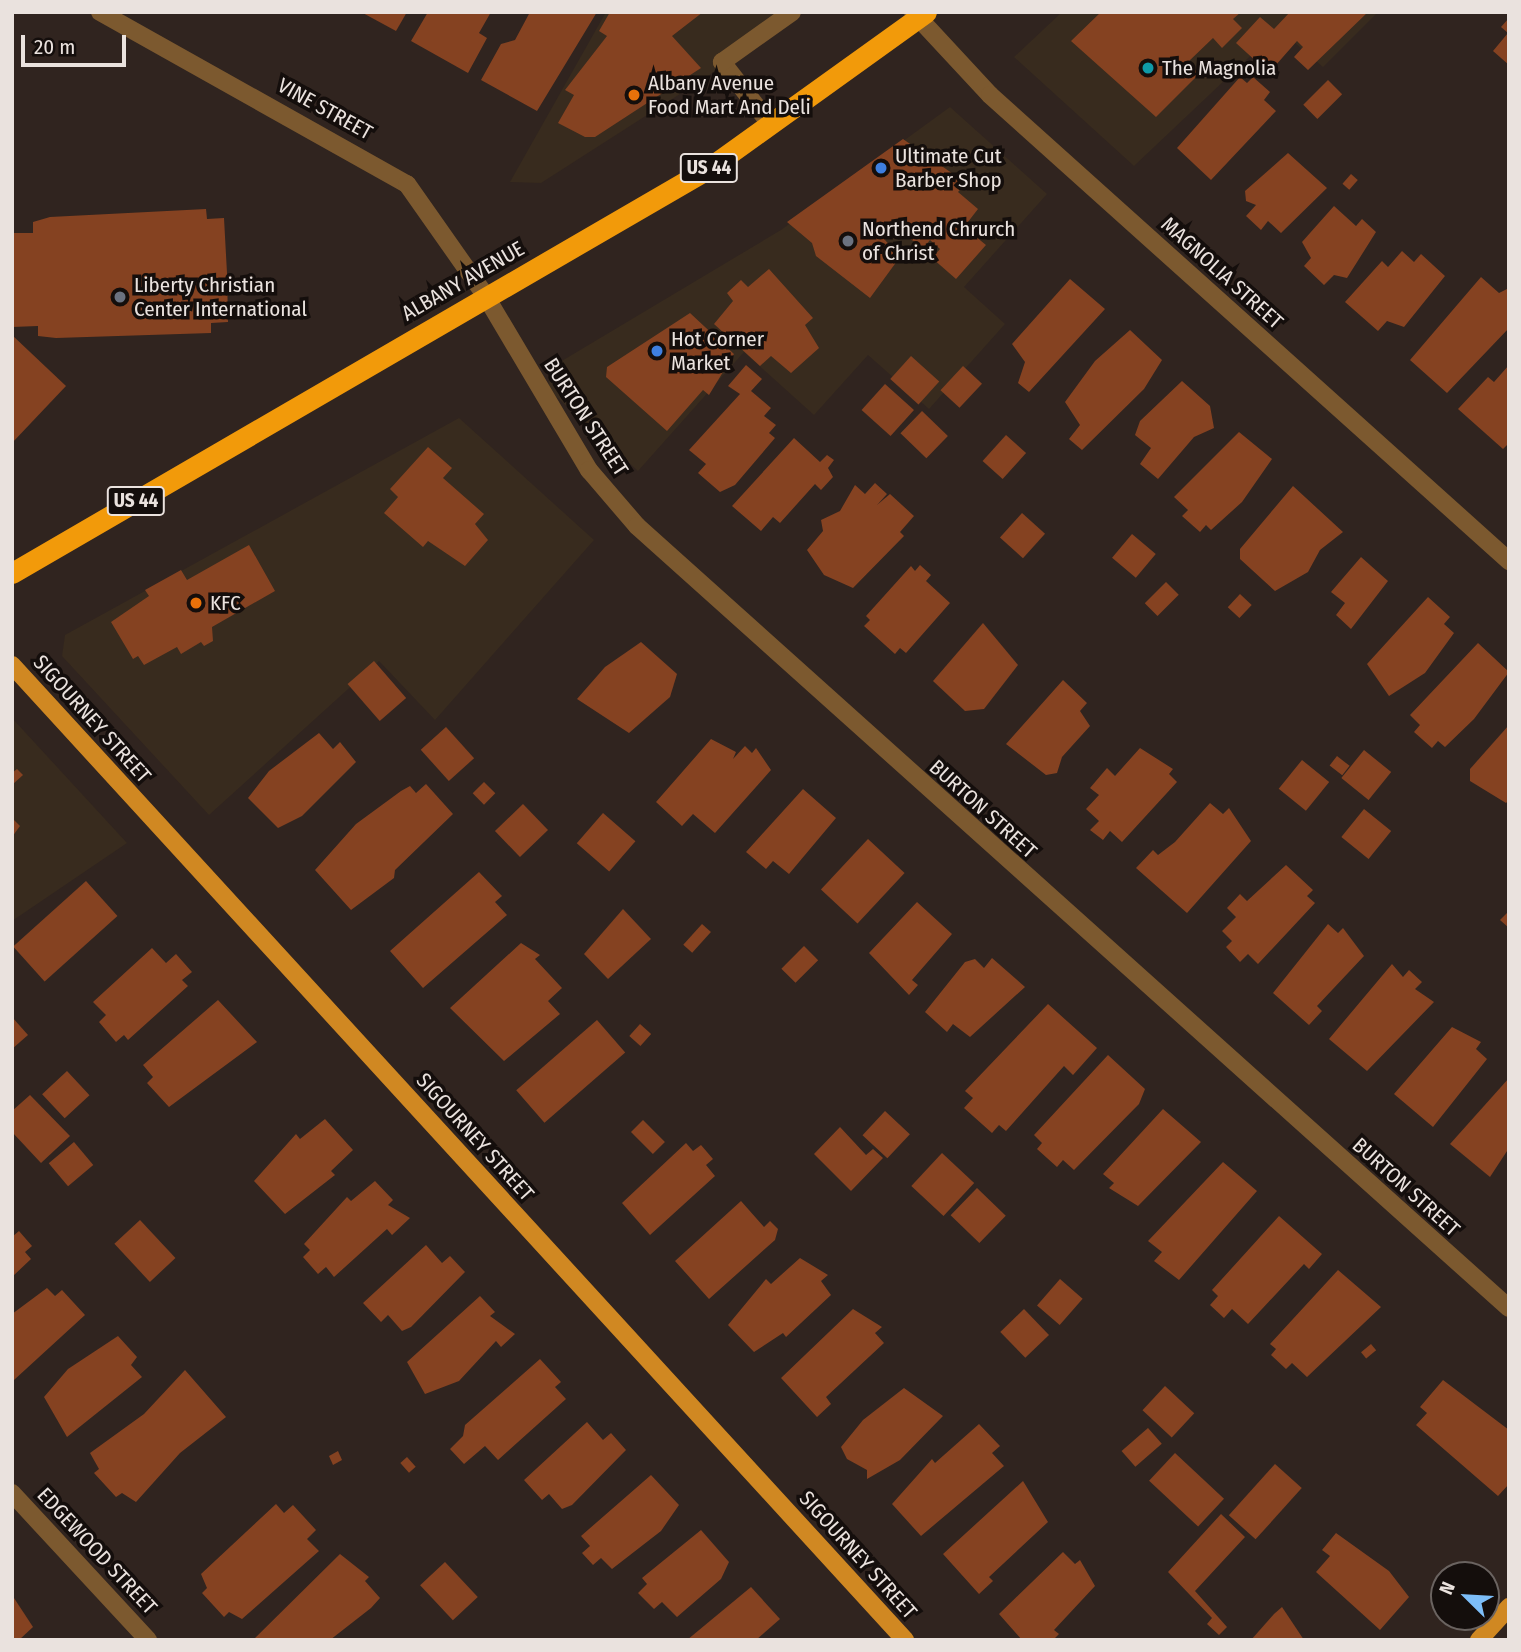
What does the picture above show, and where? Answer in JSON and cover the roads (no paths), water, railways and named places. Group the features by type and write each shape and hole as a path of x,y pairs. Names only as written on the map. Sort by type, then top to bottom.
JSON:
{"highway":[{"name":"ALBANY AVENUE","path":"12,573 485,295 653,202 771,125 919,15"}],"main road":[{"name":"SIGOURNEY STREET","path":"12,665 905,1640"},
{"path":"1479,1640 1509,1607"}],"street":[{"name":"VINE STREET","path":"100,12 396,175 415,191 485,295"},
{"path":"771,125 722,62 792,12"},
{"name":"MAGNOLIA STREET","path":"919,15 990,95 1509,561"},
{"name":"BURTON STREET","path":"485,295 589,470 656,545 1509,1308"},
{"name":"EDGEWOOD STREET","path":"12,1493 148,1640"}],"place":[{"name":"The Magnolia","path":"1148,68"},
{"name":"Albany Avenue Food Mart And Deli","path":"634,95"},
{"name":"Ultimate Cut Barber Shop","path":"881,168"},
{"name":"Northend Chrurch of Christ","path":"848,241"},
{"name":"Liberty Christian Center International","path":"120,297"},
{"name":"Hot Corner Market","path":"657,351"},
{"name":"KFC","path":"196,603"}]}
